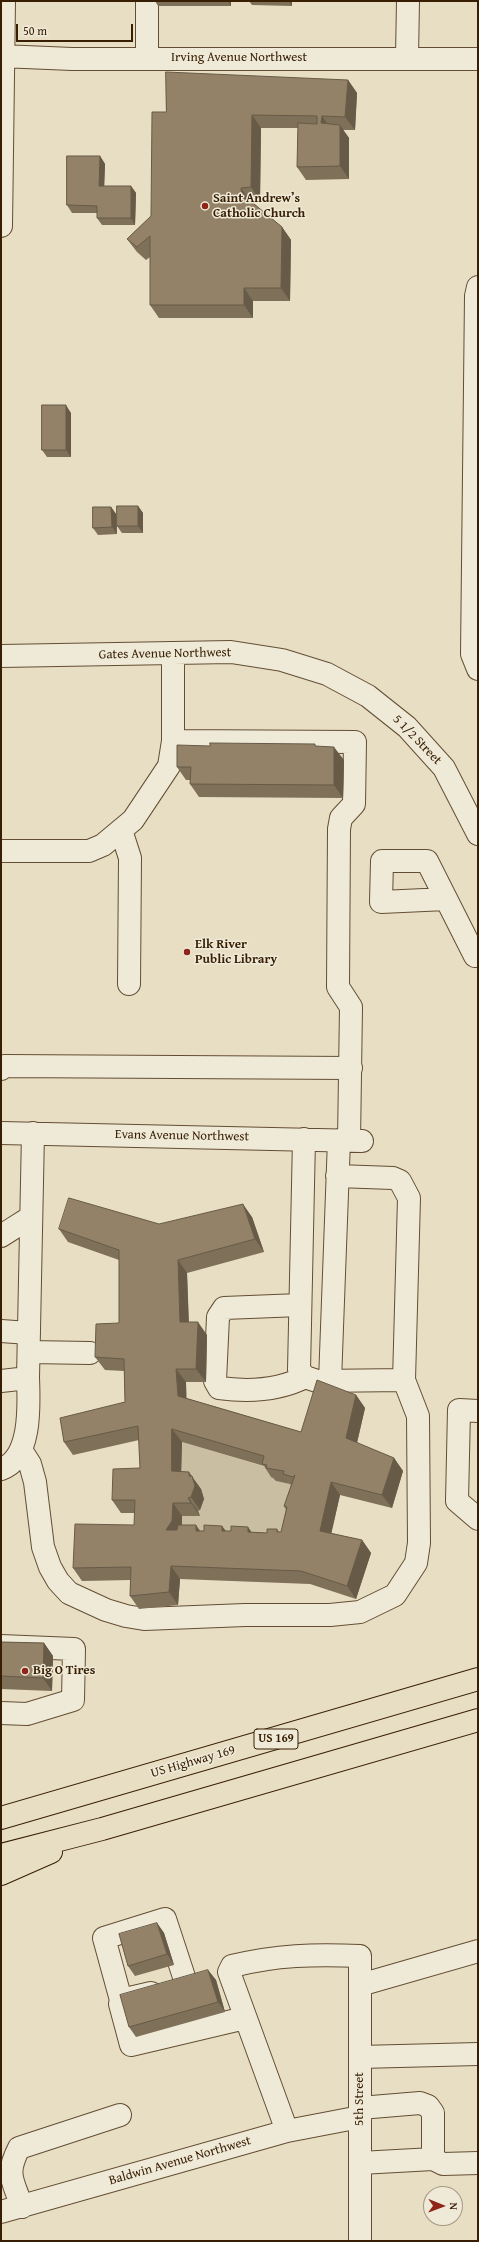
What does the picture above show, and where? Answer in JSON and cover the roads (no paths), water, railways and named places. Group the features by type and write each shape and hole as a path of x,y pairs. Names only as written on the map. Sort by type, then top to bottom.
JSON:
{"highway":[{"name":"US Highway 169","path":"1,1818 478,1679"},
{"path":"1,1855 102,1829 478,1720"},
{"path":"1,1802 36,1795 74,1796"},
{"path":"1,1874 29,1863 102,1829"}],"street":[{"path":"1,226 2,56 4,1"},
{"path":"147,1 147,58"},
{"path":"407,57 408,1"},
{"name":"Irving Avenue Northwest","path":"2,56 72,59 407,57 478,59"},
{"path":"478,287 476,296 472,654 478,669"},
{"name":"Gates Avenue Northwest","path":"1,656 231,652 282,660 327,674"},
{"path":"1,851 89,851 103,845 133,820 170,766 172,741 173,653"},
{"name":"5 1/2 Street","path":"327,674 368,696 407,727 444,768 478,834"},
{"path":"172,741 355,742 354,804 342,818 339,837 338,987 351,1007 350,1141 337,1176 330,1381"},
{"path":"121,830 130,858 129,984"},
{"path":"446,899 477,957"},
{"path":"1,1069 4,1066 351,1068"},
{"name":"Evans Avenue Northwest","path":"1,1133 350,1141"},
{"path":"1,1469 14,1462 20,1450 24,1440 29,1407 28,1377 33,1133"},
{"path":"302,1374 300,1305 304,1139"},
{"path":"20,1450 30,1464 43,1547 50,1567 69,1593 106,1610 144,1619 245,1615 330,1615 360,1612 395,1595 416,1563 419,1543 418,1416 404,1380 409,1198 400,1180 393,1178 337,1176"},
{"path":"1,1236 31,1217"},
{"path":"300,1305 224,1308 218,1317 215,1381 219,1388 244,1391 287,1386 302,1374"},
{"path":"1,1331 29,1342 90,1353"},
{"path":"302,1374 317,1381 404,1380"},
{"path":"1,1381 28,1377"},
{"path":"478,1411 459,1410 457,1501 478,1519"},
{"path":"1,1646 74,1649 73,1700 27,1714 1,1713"},
{"path":"186,1983 166,1919 104,1938 121,2000 120,2004 130,2045 245,2018"},
{"path":"360,1985 478,1951"},
{"name":"5th Street","path":"229,1972 232,1966 286,1956 315,1954 360,1956 360,2241"},
{"path":"121,2000 229,1972 287,2131"},
{"path":"360,2057 478,2054"},
{"name":"Baldwin Avenue Northwest","path":"1,2212 287,2131 360,2112 420,2103 428,2106 433,2113 433,2159"},
{"path":"22,2207 10,2174 11,2164 19,2148 120,2115"},
{"path":"360,2163 433,2159 442,2164 478,2163"}],"place":[{"name":"Saint Andrew’s Catholic Church","path":"205,206"},
{"name":"Elk River Public Library","path":"187,952"},
{"name":"Big O Tires","path":"25,1671"}]}
